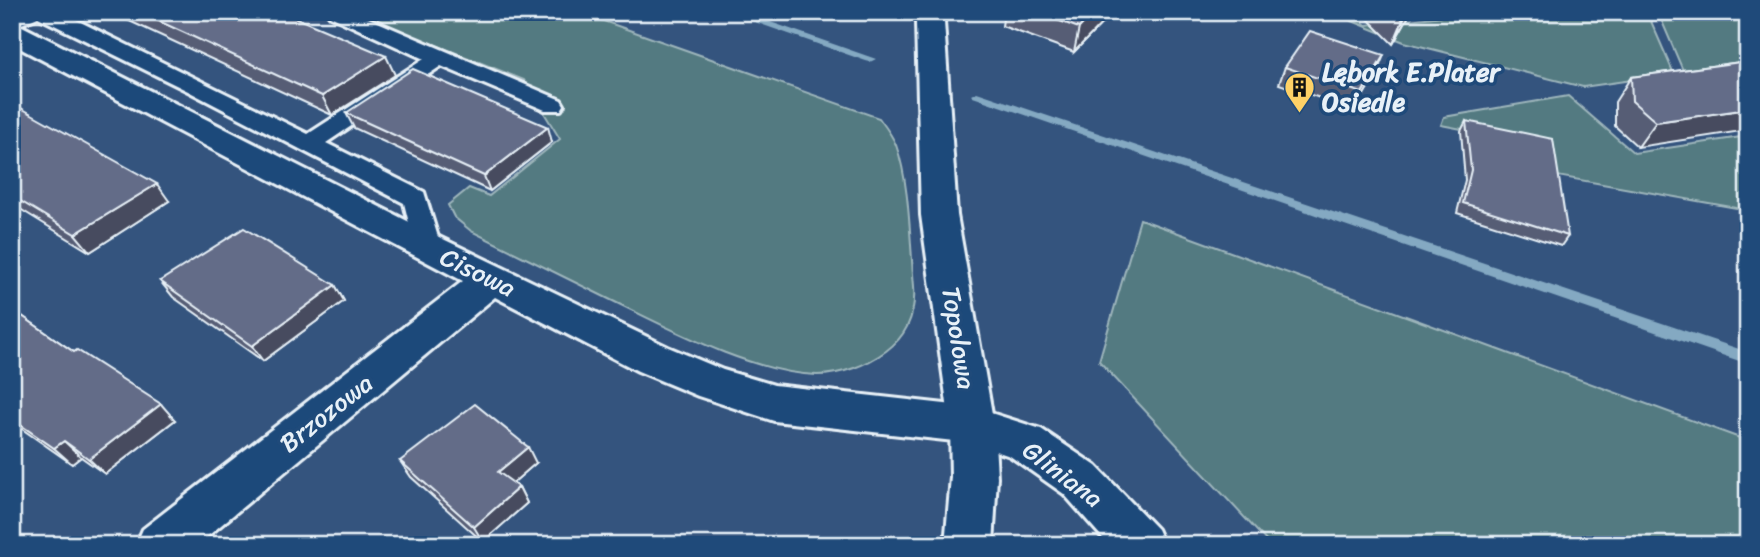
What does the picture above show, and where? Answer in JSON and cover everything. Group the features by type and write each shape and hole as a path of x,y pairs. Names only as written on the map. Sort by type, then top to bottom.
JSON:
{"street":[{"name":"Topolowa","path":"933,12 930,22 939,215 972,425 974,477 969,545"},
{"name":"Cisowa","path":"12,32 491,279 653,359 713,384 774,403 972,425"},
{"name":"Brzozowa","path":"159,545 491,279"},
{"name":"Gliniana","path":"972,425 1025,442 1055,461 1106,505 1140,545"}],"lane":[{"path":"12,22 33,12"},
{"path":"44,12 415,198 428,247"},
{"path":"337,12 553,105"},
{"path":"309,144 439,58"}],"green space":[{"path":"353,12 578,12 879,118 896,145 907,196 914,305 905,331 894,345 862,365 826,375 793,373 743,359 692,339 471,231 454,217 448,205 469,188 489,196 560,139 524,80"},
{"path":"1330,12 1351,12 1366,25 1477,12 1647,12 1674,74 1583,87 1404,42"},
{"path":"1658,12 1748,12 1748,64 1684,73"},
{"path":"1568,96 1634,153 1748,136 1748,210 1557,176 1549,146 1441,125 1444,117"},
{"path":"1140,219 1748,441 1748,545 1270,545 1099,361"}],"building":[{"path":"139,12 282,12 386,56 322,96"},
{"path":"1035,12 1094,12 1079,28"},
{"path":"1395,12 1408,12 1403,20"},
{"path":"1310,31 1384,55 1362,93 1285,67"},
{"path":"1748,61 1748,109 1656,122 1632,101 1631,77"},
{"path":"413,69 548,127 484,176 346,113"},
{"path":"12,103 157,184 75,234 12,196"},
{"path":"1466,121 1553,139 1568,236 1463,203 1471,170"},
{"path":"244,228 335,285 252,346 160,281"},
{"path":"12,309 74,352 77,350 161,404 89,459 64,441 54,448 12,419"},
{"path":"475,404 528,447 498,472 519,487 474,527 400,461"}],"waterway":[{"path":"731,12 870,59"},
{"path":"977,95 1748,358"}],"place":[{"name":"Lębork E.Plater Osiedle","path":"1299,114"}]}
